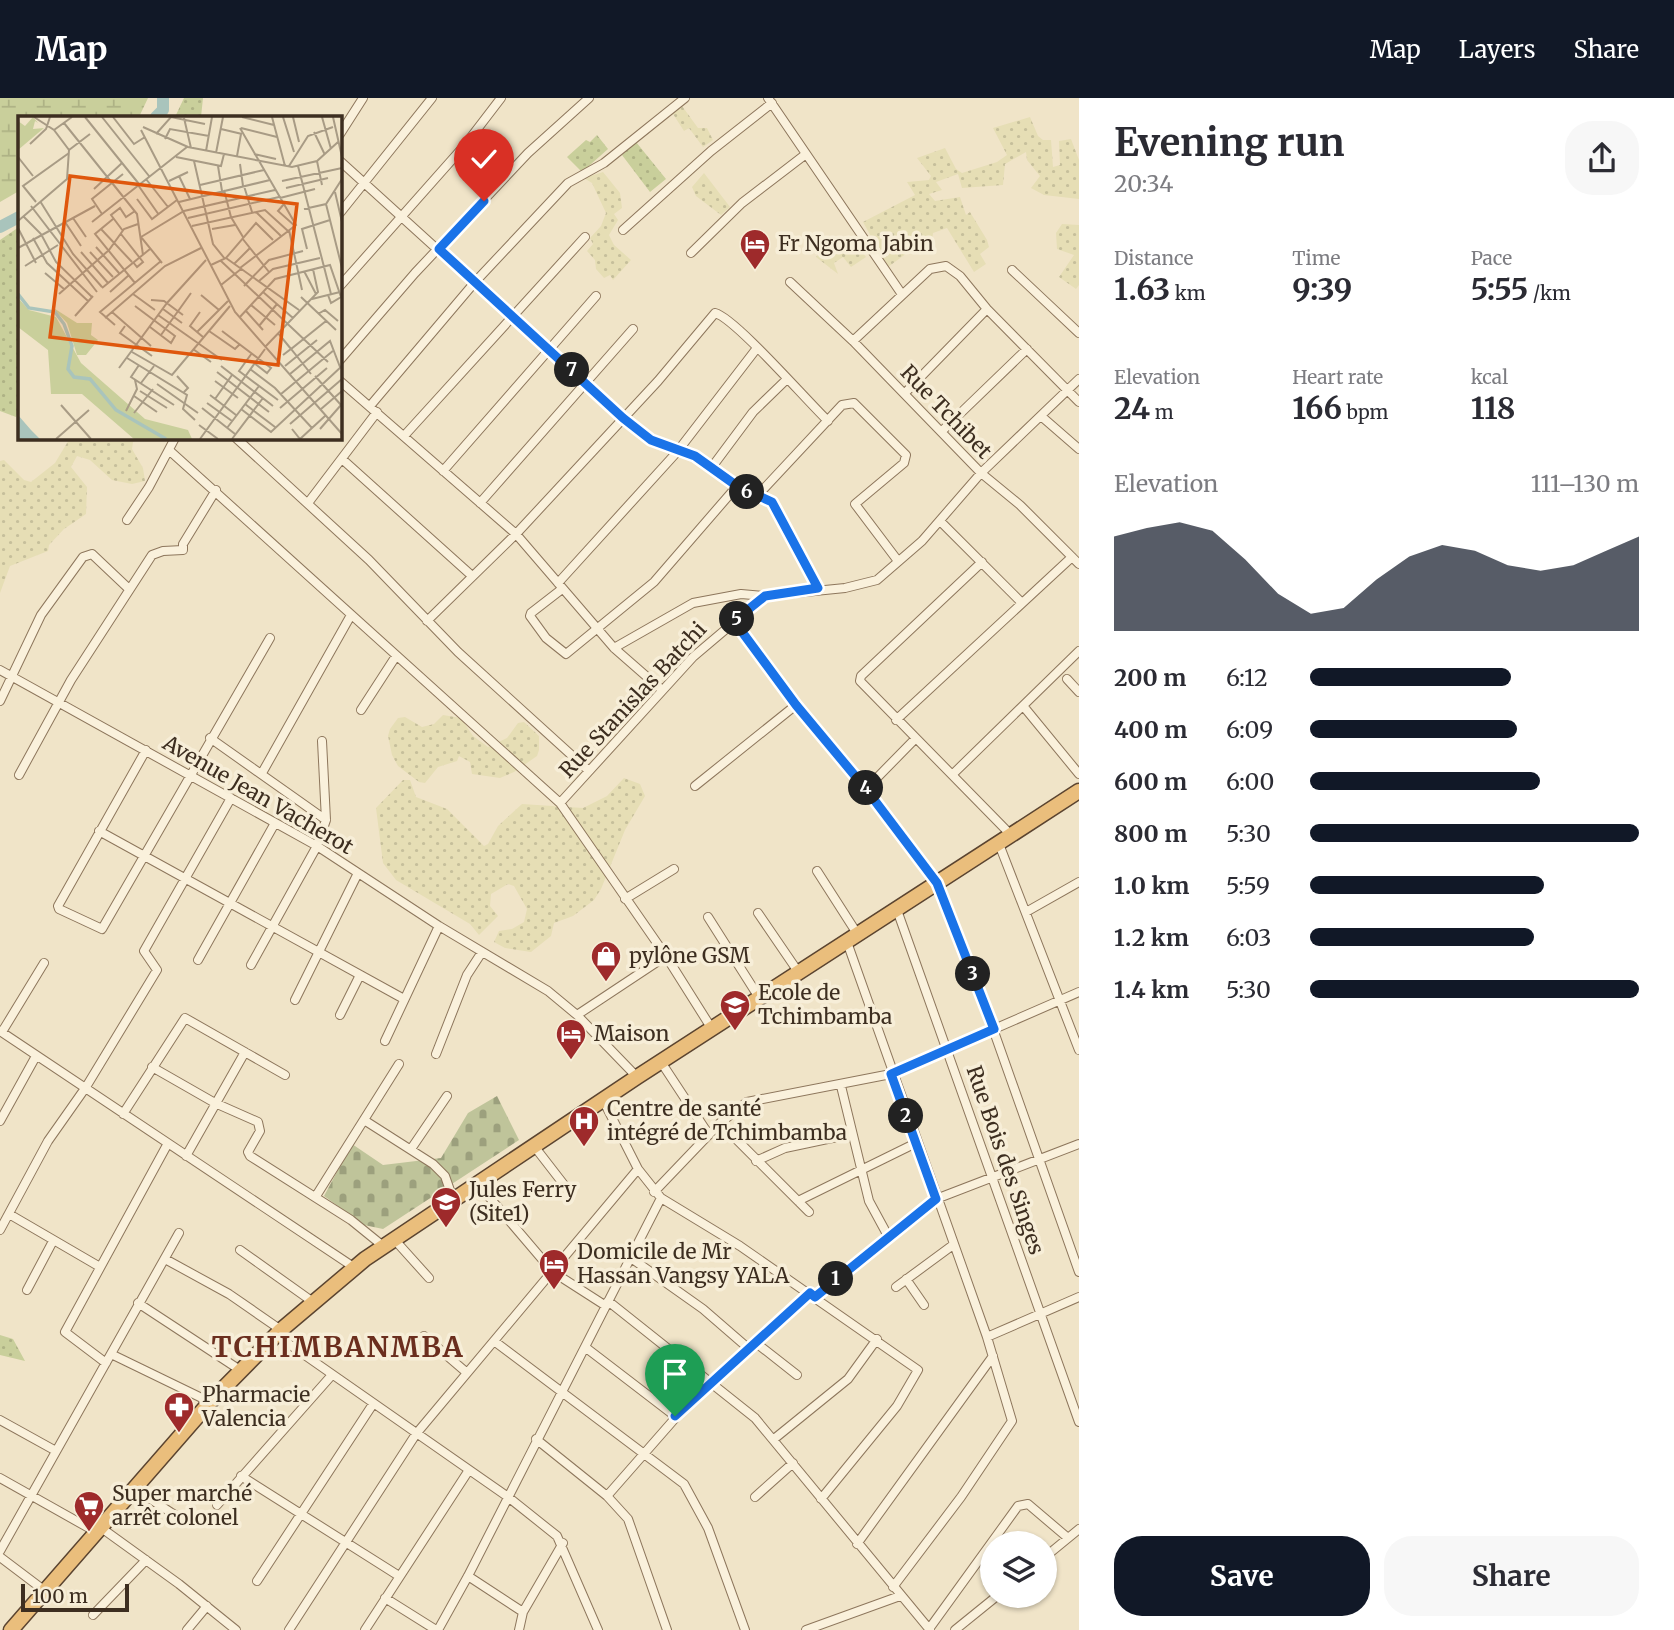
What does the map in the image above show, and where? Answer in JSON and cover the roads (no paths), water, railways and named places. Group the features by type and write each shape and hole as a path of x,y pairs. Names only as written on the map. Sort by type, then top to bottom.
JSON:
{"highway":[{"path":"11,1630 240,1370 278,1332 388,1242 1079,790"}],"street":[{"path":"341,132 363,98"},
{"path":"341,212 432,98"},
{"path":"341,285 477,131 501,98"},
{"path":"341,359 545,136 589,98"},
{"path":"308,503 342,459 373,409 475,282 568,183 604,163 685,98"},
{"path":"623,230 770,100 901,293"},
{"path":"691,253 742,203 806,154"},
{"path":"341,162 363,185 439,249 623,418 651,440 677,452 695,456 737,486 767,498 779,509 818,588"},
{"path":"404,436 584,237"},
{"path":"853,341 901,293 930,269 946,266 960,276 987,309 1079,402"},
{"path":"1012,270 1079,333"},
{"name":"Rue Tchibet","path":"790,282 853,341 981,473 1020,505 1079,564"},
{"path":"443,471 596,296"},
{"path":"905,393 987,309"},
{"path":"427,621 471,575 516,534 715,313 722,316 757,348 828,421"},
{"path":"480,503 633,329"},
{"path":"737,486 654,583 596,627 566,654 531,621 531,612 560,586 677,452 757,348"},
{"path":"942,431 1027,349"},
{"name":"Rue Stanislas Batchi","path":"614,648 688,605 741,594 765,596 871,583 940,521 981,473 1079,379"},
{"path":"712,467 753,412 786,380"},
{"path":"341,382 516,534 614,648 662,690"},
{"path":"758,495 842,405 853,403 906,455 904,463 855,504 898,561"},
{"path":"1041,416 1079,449"},
{"path":"127,520 170,451 175,439"},
{"path":"237,439 589,771"},
{"path":"170,451 560,803 666,956 712,1029"},
{"path":"342,459 471,575"},
{"path":"19,775 62,702 71,680 152,555 163,551 183,550 183,544 216,490"},
{"path":"940,521 1022,603"},
{"path":"0,701 41,615 83,557 92,554 130,589"},
{"path":"896,720 1072,557"},
{"path":"982,562 861,676 863,687 953,774 1012,836"},
{"name":"Rue Stanislas Batchi","path":"560,803 692,657 765,596"},
{"path":"262,774 351,615"},
{"path":"734,621 796,705 866,789 937,883 994,1029 1079,1272"},
{"path":"146,750 58,904 59,909 103,929 210,738 270,638"},
{"path":"953,774 1079,651"},
{"path":"361,710 396,656"},
{"name":"Avenue Jean Vacherot","path":"0,670 62,702 317,846 439,926 548,991 577,1015"},
{"path":"1067,679 1079,692"},
{"path":"695,786 796,705"},
{"path":"1024,707 1079,774"},
{"path":"210,738 326,820"},
{"path":"866,789 916,738"},
{"path":"251,965 317,846 326,820 322,741"},
{"path":"0,1230 48,1141 86,1087 157,970 144,951 232,798"},
{"path":"198,960 275,823"},
{"path":"99,831 404,999"},
{"path":"999,844 1079,1050"},
{"path":"625,899 674,869"},
{"path":"817,871 852,938 891,1074 987,1337 1012,1416 1011,1425 893,1587"},
{"path":"295,1000 358,873"},
{"path":"1026,912 1079,882"},
{"name":"Rue Bois des Singes","path":"897,910 1079,1422"},
{"path":"758,913 799,974"},
{"path":"708,917 760,999"},
{"path":"385,1041 439,926"},
{"path":"436,1054 467,975 482,952"},
{"path":"637,1077 577,1015 666,956"},
{"path":"44,963 1,1032 355,1268"},
{"path":"341,1015 360,975"},
{"path":"385,1598 437,1630 468,1577 536,1439 631,1258 658,1195 709,1135 738,1107 755,1099 841,1086 891,1074 1079,992"},
{"path":"123,1114 185,1018 285,1075"},
{"path":"186,1156 245,1052"},
{"path":"0,1121 36,1056"},
{"path":"660,1062 709,1135"},
{"path":"316,1196 399,1064"},
{"path":"152,1066 215,1103 258,1122 261,1126 248,1152 250,1156 388,1242 429,1278"},
{"path":"841,1086 869,1201 888,1236"},
{"path":"411,1149 447,1096"},
{"path":"603,1100 638,1169 658,1195 813,1295 914,1365 918,1376 893,1412 821,1499"},
{"path":"364,1120 411,1149 444,1175 453,1199"},
{"path":"720,1123 809,1212"},
{"path":"756,1161 785,1148 851,1133"},
{"path":"798,1201 916,1143"},
{"path":"607,1496 675,1416 710,1381 813,1295 936,1199 1079,1144"},
{"path":"106,1363 65,1332 167,1145"},
{"path":"534,1146 565,1186"},
{"path":"289,1630 416,1434 638,1169"},
{"path":"478,1184 553,1272 607,1303 710,1381 774,1439 857,1545 930,1629 1018,1506 1028,1504 1068,1538"},
{"path":"9,1214 100,1267"},
{"path":"0,1551 179,1233"},
{"path":"27,1290 53,1241"},
{"path":"896,1287 953,1245"},
{"path":"240,1250 313,1302"},
{"path":"631,1258 703,1309 748,1348"},
{"path":"165,1259 229,1294 331,1376 508,1497 563,1543 598,1630"},
{"path":"906,1279 924,1305"},
{"path":"987,1337 1079,1297"},
{"path":"138,1303 240,1370"},
{"path":"424,1336 466,1372"},
{"path":"774,1439 848,1379 877,1339"},
{"path":"494,1341 601,1418 641,1454 688,1488 708,1528 745,1630"},
{"path":"755,1342 797,1375"},
{"path":"585,1347 675,1416"},
{"path":"111,1354 210,1402"},
{"path":"857,1545 993,1356"},
{"path":"217,1505 331,1376"},
{"path":"257,1581 373,1404"},
{"path":"0,1420 56,1451"},
{"path":"536,1439 607,1496 628,1519 667,1630"},
{"path":"755,1497 793,1463"},
{"path":"365,1630 469,1470"},
{"path":"241,1476 399,1576"},
{"path":"0,1478 98,1530 146,1560 236,1630"},
{"path":"135,1489 184,1521"},
{"path":"1057,1547 1079,1529"},
{"path":"519,1630 523,1612 563,1543"},
{"path":"0,1557 45,1591"},
{"path":"93,1615 146,1560"},
{"path":"468,1577 523,1612"},
{"path":"806,1630 900,1595"},
{"path":"187,1630 207,1606"},
{"path":"955,1630 982,1608"}],"waterway":[{"path":"157,116 163,110 163,98"},
{"path":"0,227 18,218"}],"place":[{"name":"Fr Ngoma Jabin","path":"755,271"},
{"name":"pylône GSM","path":"606,983"},
{"name":"Ecole de Tchimbamba","path":"735,1032"},
{"name":"Maison","path":"571,1061"},
{"name":"Centre de santé intégré de Tchimbamba","path":"584,1148"},
{"name":"Jules Ferry (Site1)","path":"446,1229"},
{"name":"Domicile de Mr Hassan Vangsy YALA","path":"554,1291"},
{"name":"Pharmacie Valencia","path":"179,1434"},
{"name":"Super marché arrêt colonel","path":"89,1533"}],"district":[{"name":"TCHIMBANMBA","path":"338,1347"}]}
